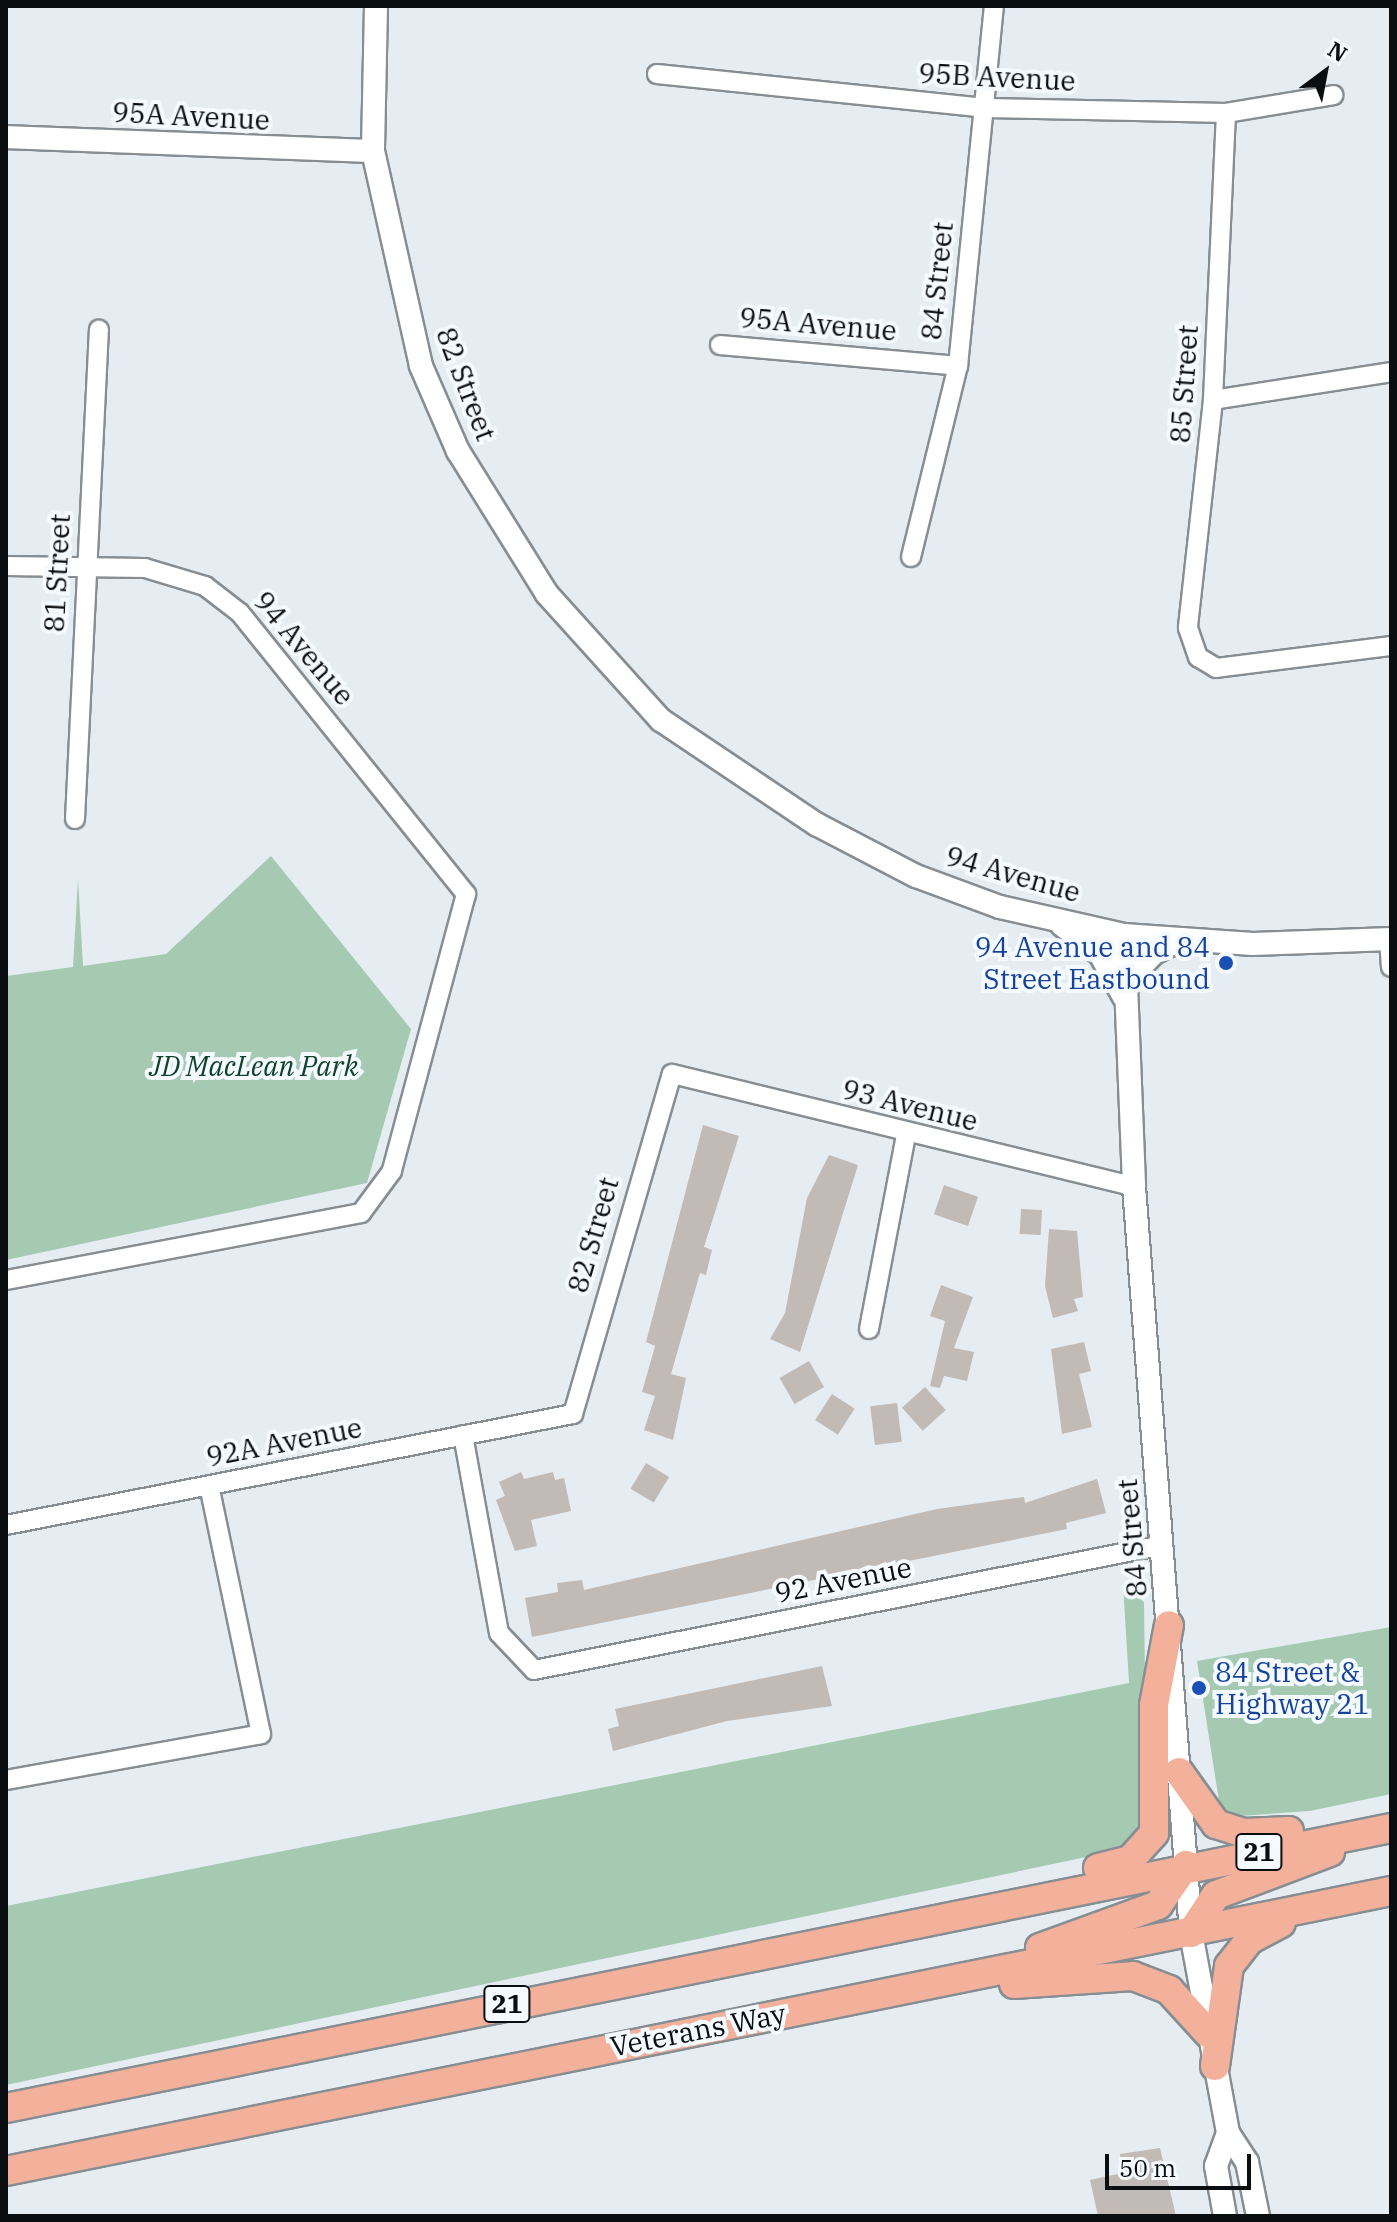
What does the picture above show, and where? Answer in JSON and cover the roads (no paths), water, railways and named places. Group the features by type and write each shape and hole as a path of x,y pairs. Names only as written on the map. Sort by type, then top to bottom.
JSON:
{"main road":[{"path":"1007,1901 1046,1879 1130,1860 1148,1843 1156,1809 1154,1705 1169,1625"},
{"path":"1179,1772 1206,1814 1224,1828 1332,1840"},
{"path":"1191,1933 1216,1895 1378,1831"},
{"name":"21","path":"6,2108 1007,1901 1378,1831"},
{"path":"973,1975 1158,1905 1186,1865"},
{"name":"Veterans Way","path":"6,2171 1391,1891"},
{"path":"1215,2066 1233,1956 1302,1908"},
{"path":"917,1986 1133,1976 1169,1990 1209,2034"}],"street":[{"name":"82 Street","path":"376,6 373,151 421,366 458,451 547,594 661,720"},
{"name":"84 Street","path":"911,557 958,366 987,108 994,6"},
{"name":"95B Avenue","path":"657,74 987,108 1226,113 1333,95"},
{"name":"85 Street","path":"1226,113 1213,400 1188,628 1198,657 1216,668 1391,646"},
{"name":"95A Avenue","path":"6,137 373,151"},
{"name":"81 Street","path":"75,819 84,569 99,330"},
{"name":"95A Avenue","path":"720,345 958,366"},
{"path":"1213,400 1391,372"},
{"name":"94 Avenue","path":"6,566 145,568 205,586 240,613 466,894 392,1171 361,1213 6,1280"},
{"name":"94 Avenue","path":"661,720 816,824 916,876 1052,919 1124,935 1183,939 1390,939"},
{"path":"1052,919 1100,954 1126,992 1154,953 1183,939"},
{"name":"84 Street","path":"1124,935 1134,1187 1191,1933 1228,2133 1247,2162 1258,2216"},
{"path":"1390,939 1391,967"},
{"name":"82 Street","path":"573,1414 672,1074"},
{"name":"93 Avenue","path":"672,1074 906,1135 1134,1187"},
{"path":"869,1329 906,1135"},
{"name":"92A Avenue","path":"6,1525 573,1414"},
{"name":"92 Avenue","path":"463,1435 499,1633 534,1670 1163,1545"},
{"path":"6,1780 227,1737 261,1734 209,1485"},
{"name":"84 Street","path":"1225,2216 1216,2166 1228,2133"}],"place":[{"name":"94 Avenue and 84 Street Eastbound","path":"1226,963"},
{"name":"84 Street & Highway 21","path":"1199,1688"}],"park label":[{"name":"JD MacLean Park","path":"254,1066"}]}
